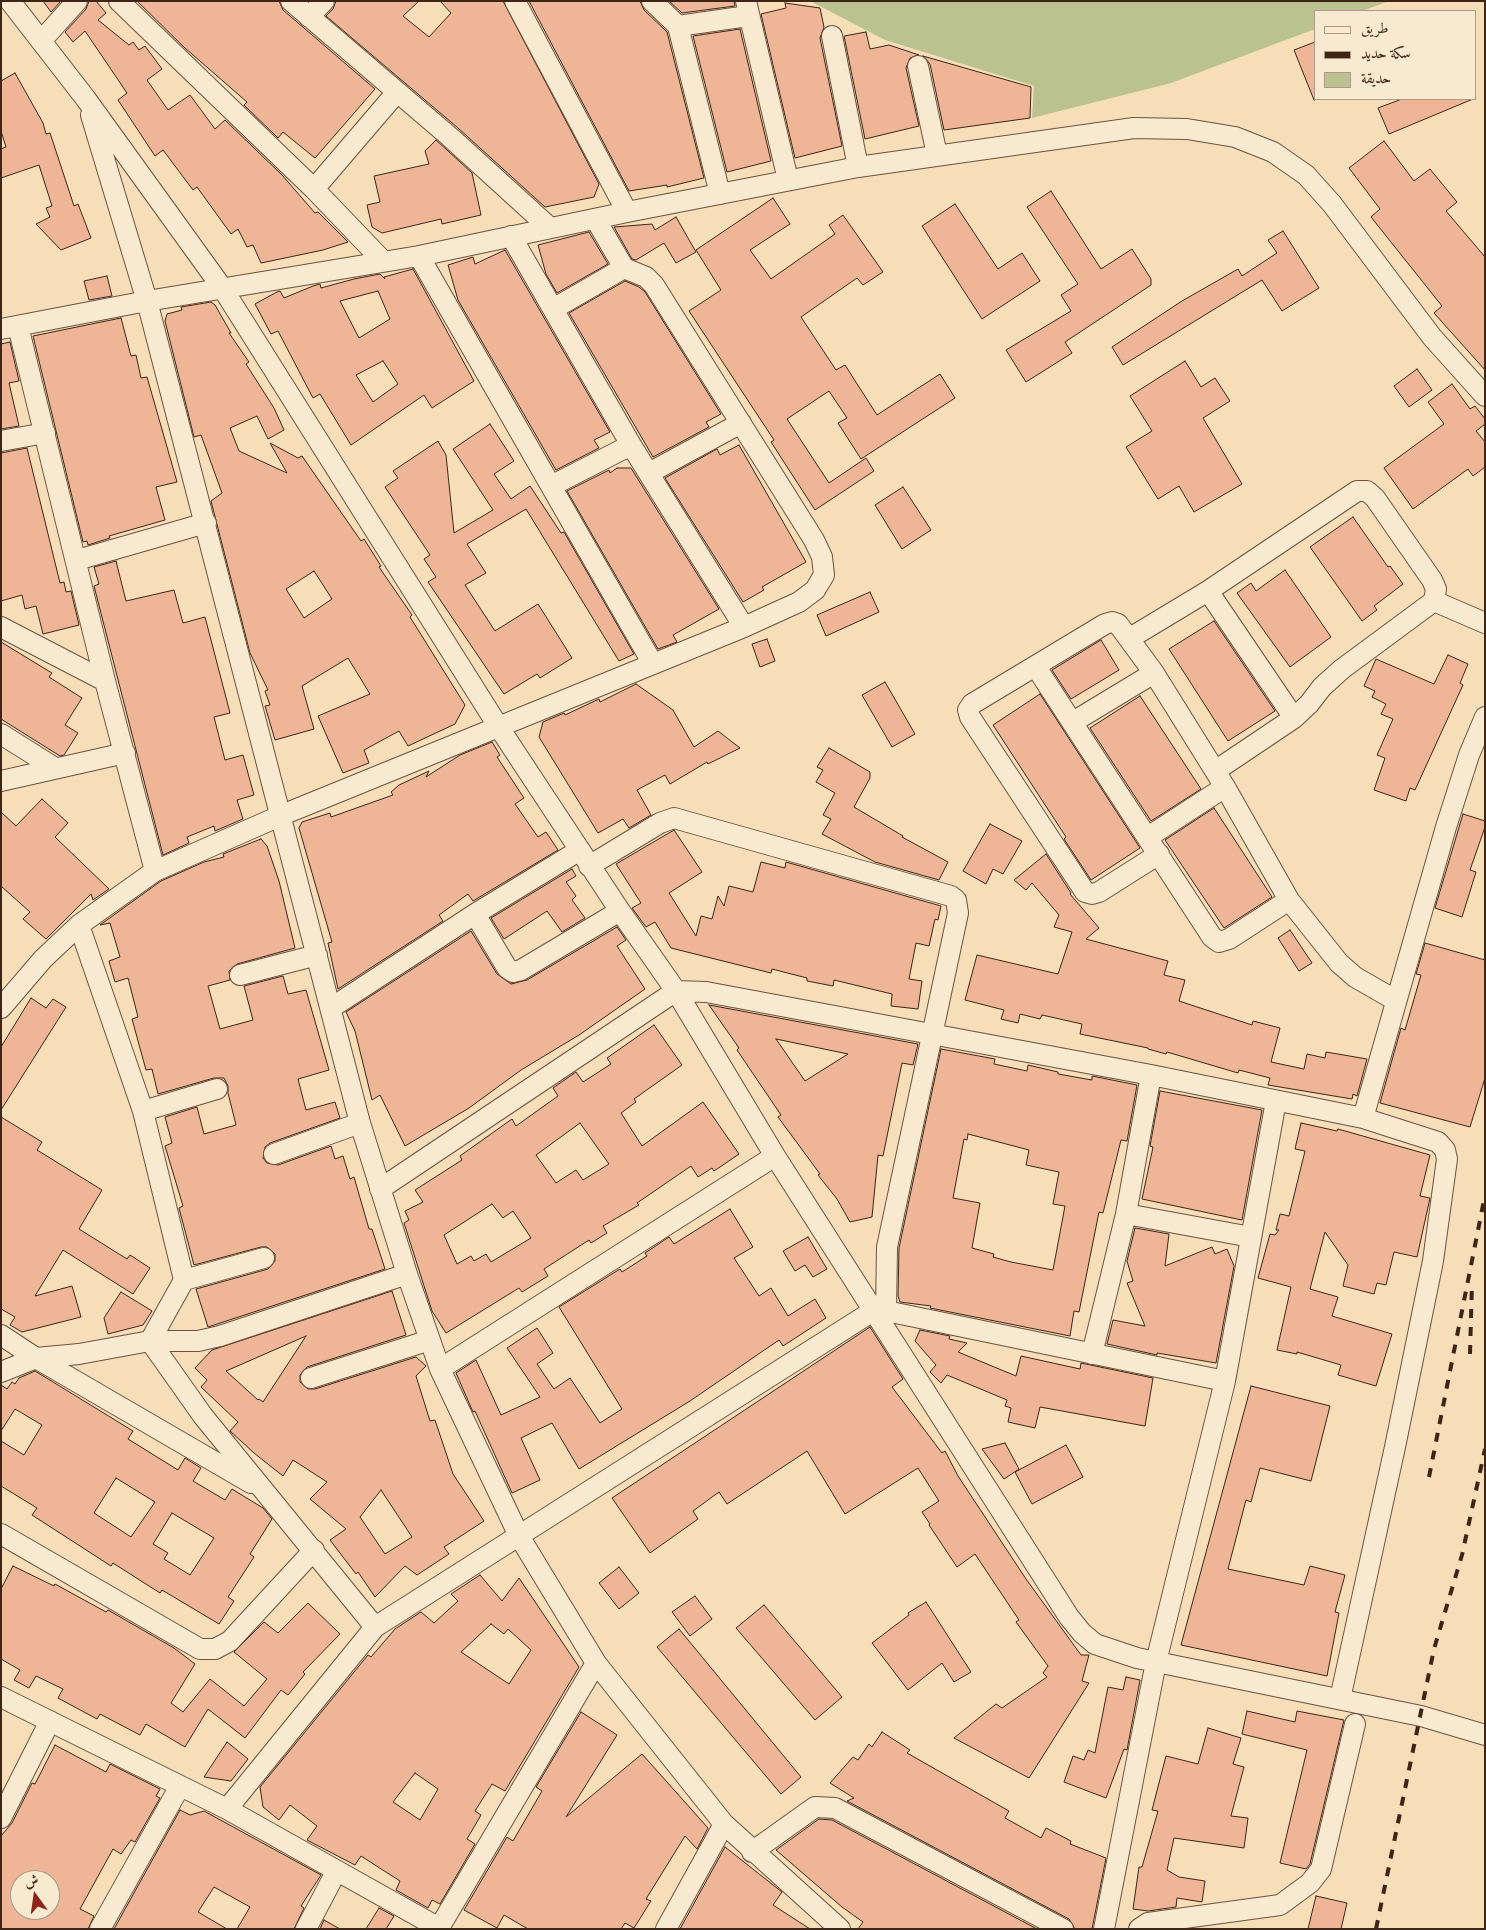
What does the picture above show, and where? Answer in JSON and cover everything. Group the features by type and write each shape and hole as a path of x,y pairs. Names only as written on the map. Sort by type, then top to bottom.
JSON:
{"street":[{"path":"10,1 86,99 223,289 498,726 620,911 676,991 775,1156 880,1311 1069,1618 1095,1644 1137,1658 1340,1698 1421,1716 1485,1735"},
{"path":"42,40 77,1"},
{"path":"119,1 314,189 383,261"},
{"path":"291,1 550,228"},
{"path":"309,17 324,1"},
{"path":"514,1 626,212"},
{"path":"652,1 678,26 720,194"},
{"path":"678,26 747,8 788,180"},
{"path":"832,36 858,167"},
{"path":"918,66 937,155"},
{"path":"314,189 397,92"},
{"path":"86,99 147,301 282,815 360,1123 407,1274 440,1370 519,1536 596,1663 724,1824 752,1852 840,1929"},
{"path":"155,872 105,681 45,432 10,327 147,301 419,256 596,220 626,212 858,167 1134,128 1197,131 1235,138 1273,152 1306,175 1332,204 1432,337 1485,396"},
{"path":"1,1008 43,960 79,925 155,872 282,815 744,627 799,602 815,590 824,575 822,557 814,540 654,285 646,277 624,268 596,220"},
{"path":"511,236 631,445 744,627"},
{"path":"419,256 653,664"},
{"path":"553,309 624,268"},
{"path":"649,472 741,422"},
{"path":"1,441 45,432"},
{"path":"552,486 631,445"},
{"path":"1130,638 1208,591 1357,491 1367,490 1375,498 1432,580 1436,589 1434,601 1342,670 1322,687 1309,704 1294,718 1148,837"},
{"path":"77,560 206,524"},
{"path":"1208,591 1294,718"},
{"path":"1434,601 1485,623"},
{"path":"1159,854 1099,892 1092,894 1085,892 970,717 968,710 972,704 1112,622 1118,624 1154,673 1220,779 1290,900 1339,964 1355,977 1395,1000"},
{"path":"1,627 105,681"},
{"path":"1036,667 1212,937 1219,942 1229,939 1290,900"},
{"path":"1073,722 1154,673"},
{"path":"1363,1118 1395,1000 1446,827 1468,756 1485,717"},
{"path":"1,734 55,768"},
{"path":"1,781 125,753"},
{"path":"331,1008 475,914 585,858 674,818 951,896 956,900 958,913 887,1247 880,1311"},
{"path":"475,914 507,968 513,972 521,970 620,911"},
{"path":"79,925 143,1111 184,1280 150,1341"},
{"path":"240,974 318,955"},
{"path":"380,1189 676,991 706,992 1151,1075 1363,1118 1438,1142 1445,1150 1447,1159 1429,1281 1340,1698"},
{"path":"1092,1354 1126,1214 1151,1075"},
{"path":"143,1111 217,1089"},
{"path":"1104,1929 1156,1662 1225,1381 1276,1101"},
{"path":"274,1154 360,1123"},
{"path":"440,1370 775,1156"},
{"path":"1126,1214 1251,1237"},
{"path":"184,1280 264,1258"},
{"path":"1,1372 36,1358 79,1354 150,1341 198,1341 220,1336 407,1274"},
{"path":"227,1809 375,1627 880,1311 1225,1381"},
{"path":"1,1335 36,1358 263,1490"},
{"path":"311,1378 430,1340"},
{"path":"150,1341 203,1416 375,1627"},
{"path":"1,1534 200,1648 215,1649 230,1641 314,1550"},
{"path":"1,1697 227,1809 336,1872 440,1928 596,1663"},
{"path":"1,1818 50,1721"},
{"path":"1139,1929 1148,1923 1280,1905 1310,1883 1321,1869 1355,1724"},
{"path":"100,1929 180,1786"},
{"path":"752,1852 814,1807 835,1808 1063,1929"},
{"path":"666,1929 724,1824"},
{"path":"306,1929 336,1872"}],"green space":[{"path":"810,1 1389,1 1365,10 1314,10 1314,29 1171,83 1032,118 1034,86 885,40"}],"building":[{"path":"43,1 61,1 51,12"},
{"path":"89,1 96,1 106,13 98,20 129,45 133,42 139,50 145,46 162,69 147,80 168,110 190,95 215,129 225,120 282,175 315,213 318,212 348,242 323,250 261,263 253,245 247,247 238,229 231,234 197,187 193,190 163,150 155,156 118,100 127,93 85,31 73,42 65,32 86,9"},
{"path":"137,1 279,1 283,10 375,89 315,158 283,132 278,138 244,105 247,102 185,48"},
{"path":"336,1 419,1 403,16 429,37 451,13 440,1 503,1 599,184 594,197 545,207 458,128 326,16 333,9"},
{"path":"529,1 640,1 644,10 667,32 704,178 667,187 667,185 629,191"},
{"path":"669,1 734,1 735,6 682,13"},
{"path":"785,3 820,8 824,27 820,38 842,146 795,158 761,14 786,8"},
{"path":"740,29 771,161 727,172 693,36"},
{"path":"866,32 870,49 889,45 919,55 910,58 906,68 919,126 865,139 844,36"},
{"path":"1314,42 1314,100 1294,50"},
{"path":"923,56 1031,87 1030,118 944,130 930,64"},
{"path":"15,73 43,123 46,134 50,133 74,206 78,204 91,238 61,250 36,224 50,217 46,208 52,206 39,165 1,178 1,149 6,147 1,131 1,81"},
{"path":"1399,100 1471,100 1389,134 1378,108"},
{"path":"436,140 472,173 481,215 442,224 441,219 382,233 372,227 367,205 380,202 374,176 429,164 425,151"},
{"path":"1384,141 1414,181 1430,169 1457,202 1446,211 1485,257 1485,370 1434,313 1442,306 1371,217 1380,209 1349,168"},
{"path":"1051,191 1101,269 1132,249 1151,279 1151,285 1065,342 1072,353 1026,382 1006,350 1071,311 1061,295 1078,284 1027,207"},
{"path":"773,198 790,224 750,250 771,279 835,234 829,225 843,215 883,272 863,285 857,278 801,317 836,370 845,365 877,415 940,374 955,398 861,459 838,423 847,418 829,391 787,419 829,483 866,458 874,471 815,510 771,442 774,440 689,311 721,290 696,250"},
{"path":"955,204 998,269 1022,253 1040,281 982,319 922,226"},
{"path":"676,217 696,252 676,263 664,243 636,260 632,259 614,227 652,224 655,230"},
{"path":"1283,231 1319,288 1282,311 1262,280 1123,365 1112,347 1182,301 1238,269 1242,276 1277,253 1268,240"},
{"path":"589,232 608,264 557,293 546,274 538,245"},
{"path":"505,250 610,432 594,440 599,448 556,470 458,300 448,265 473,257 475,264"},
{"path":"413,269 474,381 432,408 424,395 351,445 320,394 313,398 278,331 271,334 255,304 280,291 284,298 320,284 321,288 380,274 385,279 384,277","holes":["378,291 390,319 359,338 340,301","383,361 398,384 373,402 356,375"]},
{"path":"107,276 112,296 89,300 84,281"},
{"path":"625,281 645,292 721,414 706,422 709,427 653,457 569,313"},
{"path":"211,302 215,305 231,333 229,333 249,362 246,364 274,408 284,430 268,439 257,416 230,428 239,451 287,473 270,443 298,458 302,456 361,541 364,539 381,566 379,567 412,615 410,617 465,705 455,724 408,746 399,731 364,750 369,763 343,773 318,716 370,694 348,658 302,686 314,729 275,740 265,706 270,705 265,691 268,690 250,653 211,501 222,493 201,435 194,437 165,321 167,314 182,310 181,307","holes":["314,571 332,599 304,618 286,589"]},
{"path":"121,318 131,356 136,355 141,378 147,377 177,482 156,487 165,520 109,536 110,538 88,545 87,541 83,542 33,336"},
{"path":"10,342 19,381 9,383 19,426 1,429 1,344"},
{"path":"1185,361 1201,387 1215,378 1230,401 1203,418 1242,484 1194,512 1179,486 1158,499 1126,447 1152,431 1130,396"},
{"path":"1417,369 1432,390 1409,407 1394,386"},
{"path":"1452,384 1470,409 1475,406 1485,419 1485,424 1476,431 1485,442 1485,467 1473,476 1468,469 1413,509 1384,468 1444,424 1428,402"},
{"path":"490,424 514,461 494,474 511,499 530,486 561,533 564,532 634,654 619,661 526,509 467,544 486,573 465,585 495,631 538,604 572,658 540,678 537,674 504,694 428,582 436,577 424,559 430,555 385,487 398,478 393,471 438,441 446,455 454,533 493,510 453,449"},
{"path":"739,445 806,562 762,587 764,590 743,602 665,478 717,449 720,455"},
{"path":"27,448 60,583 64,582 66,592 71,591 79,625 43,634 36,606 25,609 22,595 1,601 1,453"},
{"path":"617,468 631,468 719,609 673,635 677,642 658,649 567,491 609,470 610,473"},
{"path":"903,487 931,530 902,549 875,505"},
{"path":"1353,517 1388,567 1390,566 1403,584 1374,606 1377,610 1362,621 1310,547"},
{"path":"116,561 126,601 174,590 183,623 205,617 230,713 214,717 225,760 243,755 254,795 237,800 243,819 215,831 214,826 187,837 189,843 163,855 94,586 99,584 94,567"},
{"path":"1285,570 1331,637 1290,667 1237,593 1251,583 1256,591"},
{"path":"870,592 879,612 826,636 817,615"},
{"path":"1214,621 1275,711 1228,741 1169,649"},
{"path":"767,639 775,661 760,667 752,644"},
{"path":"1101,640 1119,670 1071,699 1052,670"},
{"path":"1,642 52,673 49,677 82,698 65,725 78,733 64,755 60,756 1,719"},
{"path":"1448,655 1468,664 1460,683 1463,685 1415,790 1410,788 1406,801 1374,790 1385,758 1377,755 1393,719 1381,714 1386,704 1372,697 1375,691 1364,686 1376,659 1434,684"},
{"path":"885,682 915,734 892,747 862,695"},
{"path":"636,684 673,710 694,747 718,731 740,748 708,764 707,762 670,784 665,775 637,790 651,815 629,828 623,819 598,833 539,737 543,722 564,713 565,715 599,699 600,702"},
{"path":"1040,694 1140,848 1091,880 1064,839 1066,837 993,725"},
{"path":"1140,696 1201,789 1151,821 1090,728"},
{"path":"492,742 500,755 497,757 524,798 515,804 538,837 546,832 558,850 473,901 468,894 439,915 443,921 338,989 328,943 332,942 299,828 302,822 330,813 331,817 393,795 391,792 399,785 429,771 426,777 460,755"},
{"path":"829,748 870,772 870,778 854,807 902,837 948,862 939,880 875,862 822,834 831,819 823,815 835,793 816,782 823,770 817,767"},
{"path":"42,799 68,823 55,837 109,889 93,900 91,894 46,939 23,919 30,912 1,886 1,812 16,826"},
{"path":"1214,808 1272,897 1224,928 1165,840"},
{"path":"1463,814 1485,821 1485,827 1470,870 1476,872 1462,917 1435,908"},
{"path":"990,824 1022,841 1003,874 993,869 986,884 963,871"},
{"path":"674,830 702,872 669,893 696,936 701,916 712,919 718,896 724,906 729,886 753,892 761,862 785,868 786,862 941,906 938,920 935,919 929,946 916,943 909,979 922,981 918,1009 891,1006 892,994 834,980 833,986 807,981 807,978 772,969 771,973 671,948 655,922 646,927 632,908 641,903 616,864"},
{"path":"261,839 267,846 279,881 295,948 237,964 229,971 230,980 208,986 220,1029 253,1020 244,986 283,976 288,994 306,990 329,1070 298,1079 306,1110 335,1102 340,1118 270,1143 265,1147 263,1158 267,1163 278,1165 331,1146 335,1159 343,1156 350,1179 354,1177 369,1229 372,1229 385,1269 208,1327 196,1289 268,1269 275,1261 275,1254 267,1247 261,1247 194,1265 179,1208 183,1206 165,1146 172,1143 165,1117 197,1107 204,1134 236,1125 228,1086 224,1078 214,1078 158,1094 152,1069 146,1070 132,1019 138,1017 128,978 115,982 109,961 120,957 110,923 100,925 161,881 204,862 224,857 223,854"},
{"path":"1046,854 1070,894 1099,928 1086,939 1168,961 1164,975 1185,980 1179,1001 1252,1025 1253,1021 1280,1028 1271,1062 1304,1069 1307,1054 1325,1058 1326,1052 1367,1059 1357,1096 1353,1094 1352,1099 1268,1085 1270,1078 1239,1070 1238,1073 1167,1052 1166,1054 1148,1048 1080,1034 1082,1024 1042,1015 1040,1019 1020,1014 1018,1023 1001,1019 1004,1010 965,1000 977,955 1058,974 1072,932 1054,927 1059,915 1032,883 1026,890 1014,880"},
{"path":"572,869 576,876 566,882 576,896 572,900 585,918 562,932 547,911 504,939 491,918"},
{"path":"617,927 626,940 617,946 645,989 579,1035 521,1070 469,1108 405,1146 380,1095 372,1100 355,1031 346,1012 471,931 497,974 511,984 527,980"},
{"path":"1290,930 1312,963 1299,971 1278,938"},
{"path":"1425,943 1485,960 1485,1078 1470,1127 1380,1103 1401,1028 1405,1030 1421,975 1416,974"},
{"path":"31,998 46,1008 53,999 66,1007 1,1110 1,1047"},
{"path":"709,1005 918,1044 913,1065 902,1063 883,1156 878,1155 872,1217 850,1222 837,1199 818,1175 820,1174 778,1117 781,1115 737,1050 739,1048","holes":["776,1039 848,1054 805,1081"]},
{"path":"654,1025 682,1065 634,1099 636,1102 621,1113 642,1146 703,1102 739,1154 714,1171 712,1168 698,1177 691,1166 637,1203 639,1205 603,1226 607,1233 591,1243 589,1240 544,1269 548,1276 522,1292 519,1288 446,1333 432,1311 404,1223 409,1220 405,1211 423,1202 415,1190 462,1160 460,1156 512,1119 516,1126 558,1096 553,1088 576,1072 583,1082 611,1064 607,1058","holes":["580,1123 609,1164 583,1180 576,1170 556,1183 536,1155","492,1204 503,1218 513,1211 531,1238 491,1262 486,1254 474,1261 471,1256 457,1264 444,1235"]},
{"path":"941,1049 995,1059 994,1064 1027,1071 1028,1065 1058,1072 1058,1074 1092,1080 1092,1076 1137,1085 1127,1141 1121,1140 1103,1213 1099,1212 1079,1312 1074,1311 1070,1336 930,1308 931,1306 900,1302 898,1296 899,1248","holes":["968,1134 1029,1150 1026,1165 1059,1172 1053,1204 1065,1206 1053,1270 1011,1262 993,1257 994,1254 972,1248 980,1203 953,1198 964,1139 967,1140"]},
{"path":"1160,1091 1262,1110 1242,1220 1142,1199 1153,1147 1150,1146"},
{"path":"1,1117 42,1142 37,1150 102,1190 79,1229 127,1259 130,1255 150,1268 133,1294 63,1250 35,1296 72,1286 81,1317 22,1332 10,1325 15,1317 1,1309"},
{"path":"1301,1123 1337,1131 1338,1129 1430,1155 1420,1196 1430,1198 1417,1257 1394,1252 1386,1285 1377,1283 1374,1294 1343,1286 1348,1265 1325,1232 1310,1289 1338,1297 1332,1316 1392,1334 1376,1386 1338,1375 1341,1365 1297,1352 1297,1354 1277,1350 1291,1287 1258,1278 1270,1234 1275,1235 1279,1230 1276,1230 1280,1214 1289,1216 1305,1151 1295,1149"},
{"path":"730,1209 753,1247 734,1258 759,1296 771,1288 788,1316 815,1299 826,1318 783,1346 779,1340 690,1401 579,1469 552,1423 521,1438 540,1480 512,1493 456,1373 476,1360 501,1415 540,1397 507,1348 537,1328 553,1353 537,1364 554,1389 570,1378 600,1423 622,1409 559,1307 620,1269 622,1272 647,1256 645,1253 669,1237 674,1244"},
{"path":"1135,1228 1169,1234 1165,1266 1212,1247 1215,1254 1227,1249 1234,1266 1216,1363 1157,1353 1157,1355 1107,1344 1113,1320 1145,1326 1127,1283 1133,1281 1127,1261"},
{"path":"808,1237 827,1269 813,1277 805,1265 795,1271 783,1251"},
{"path":"392,1291 406,1335 307,1367 300,1375 300,1382 308,1389 315,1389 416,1357 426,1366 416,1376 430,1421 435,1420 453,1474 484,1521 444,1547 449,1554 417,1575 405,1566 375,1597 358,1572 356,1574 330,1540 346,1529 310,1499 327,1482 293,1460 283,1476 230,1431 238,1422 201,1387 207,1380 195,1368 212,1350","holes":["306,1336 263,1402 258,1400 226,1371","381,1490 412,1537 385,1554 360,1517"]},
{"path":"121,1292 152,1311 143,1325 108,1334 104,1318"},
{"path":"870,1327 903,1379 892,1387 942,1453 945,1451 958,1476 1026,1579 1081,1655 1089,1655 1082,1681 1089,1683 1029,1778 954,1738 996,1704 1002,1708 1047,1677 1043,1673 1048,1666 1016,1622 1019,1620 975,1554 957,1567 929,1525 922,1512 939,1501 918,1468 845,1514 807,1451 727,1504 719,1492 693,1511 698,1519 650,1553 612,1498"},
{"path":"920,1330 950,1336 949,1339 967,1343 958,1352 1016,1376 1021,1356 1080,1369 1081,1363 1153,1378 1145,1426 1040,1407 1035,1428 1008,1422 1011,1408 1005,1406 1007,1400 947,1375 941,1383 930,1372 936,1365 915,1341"},
{"path":"35,1371 133,1431 128,1439 178,1470 185,1458 201,1468 193,1481 225,1500 232,1489 263,1508 272,1519 250,1554 254,1557 228,1597 234,1601 219,1624 162,1590 160,1593 113,1563 111,1566 32,1515 37,1508 1,1486 1,1441 24,1455 42,1425 15,1409 1,1431 1,1385 7,1389 12,1382 15,1384 19,1378","holes":["116,1478 155,1502 131,1537 94,1513","172,1513 214,1538 190,1575 164,1559 168,1553 153,1544"]},
{"path":"1251,1386 1330,1406 1311,1481 1260,1468 1251,1502 1246,1500 1228,1569 1304,1585 1310,1566 1345,1575 1335,1612 1339,1613 1327,1676 1181,1645"},
{"path":"1005,1443 1019,1469 1004,1479 982,1449"},
{"path":"1066,1445 1083,1477 1032,1504 1015,1472"},
{"path":"13,1566 54,1586 55,1584 106,1612 108,1610 174,1648 195,1664 171,1703 183,1712 210,1679 244,1706 267,1679 234,1652 264,1622 278,1633 308,1603 340,1634 303,1672 305,1674 288,1695 281,1690 245,1738 208,1709 185,1747 146,1724 140,1735 100,1714 97,1719 58,1698 63,1689 36,1676 29,1688 14,1680 20,1670 1,1659 1,1589"},
{"path":"619,1567 639,1593 619,1609 599,1583"},
{"path":"480,1575 502,1601 519,1578 579,1667 505,1791 492,1784 475,1811 481,1815 467,1839 475,1844 440,1904 432,1900 428,1908 396,1890 400,1881 361,1856 355,1865 307,1840 317,1826 290,1805 279,1820 263,1807 260,1787 368,1655 371,1657 395,1629 421,1612 434,1623 458,1601 451,1594","holes":["491,1624 504,1634 508,1629 531,1650 509,1684 461,1652","415,1773 438,1789 420,1820 393,1802"]},
{"path":"695,1596 712,1619 690,1636 672,1612"},
{"path":"926,1602 971,1672 954,1682 942,1663 908,1690 872,1643 909,1615 908,1613"},
{"path":"764,1605 842,1697 815,1720 736,1628"},
{"path":"679,1629 801,1777 781,1794 657,1647"},
{"path":"1126,1677 1140,1680 1127,1750 1124,1749 1106,1798 1064,1782 1073,1756 1084,1760 1088,1750 1095,1753 1108,1687 1123,1690"},
{"path":"1247,1711 1295,1722 1297,1711 1344,1720 1310,1864 1306,1869 1280,1863 1307,1750 1242,1734"},
{"path":"581,1712 617,1735 566,1817 642,1754 708,1828 697,1849 685,1836 646,1899 651,1901 634,1928 625,1923 621,1929 528,1929 504,1915 497,1928 464,1910 507,1837 513,1841 542,1791 536,1787"},
{"path":"1208,1728 1241,1738 1233,1764 1244,1767 1231,1816 1248,1818 1244,1848 1174,1838 1167,1870 1179,1877 1205,1881 1202,1902 1177,1898 1176,1907 1148,1911 1133,1909 1139,1867 1142,1867 1158,1811 1152,1810 1166,1756 1198,1764"},
{"path":"882,1732 910,1750 907,1753 1009,1811 1005,1818 1041,1838 1046,1828 1071,1841 1070,1844 1106,1858 1092,1929 1075,1929 1069,1919 847,1801 854,1798 830,1783 853,1757 858,1760 869,1744 872,1747"},
{"path":"227,1742 248,1759 231,1781 204,1777"},
{"path":"55,1745 106,1772 110,1764 160,1789 156,1796 160,1798 135,1842 131,1840 121,1854 113,1849 80,1909 94,1916 88,1929 1,1929 1,1836 12,1823 32,1783 35,1784"},
{"path":"180,1810 190,1815 204,1811 321,1875 301,1906 304,1908 294,1929 237,1929 250,1907 214,1887 198,1912 227,1929 114,1929"},
{"path":"819,1819 832,1820 1037,1929 858,1929 863,1922 842,1907 776,1850"},
{"path":"725,1847 782,1892 773,1905 810,1929 680,1929"},
{"path":"1316,1896 1347,1903 1341,1929 1308,1929"},
{"path":"379,1908 394,1916 386,1929 366,1929"},
{"path":"324,1920 340,1929 320,1929"}],"railway":[{"path":"1429,1477 1485,1195"},
{"path":"1470,1354 1472,1282"},
{"path":"1376,1929 1434,1649 1462,1555 1485,1449"}]}
